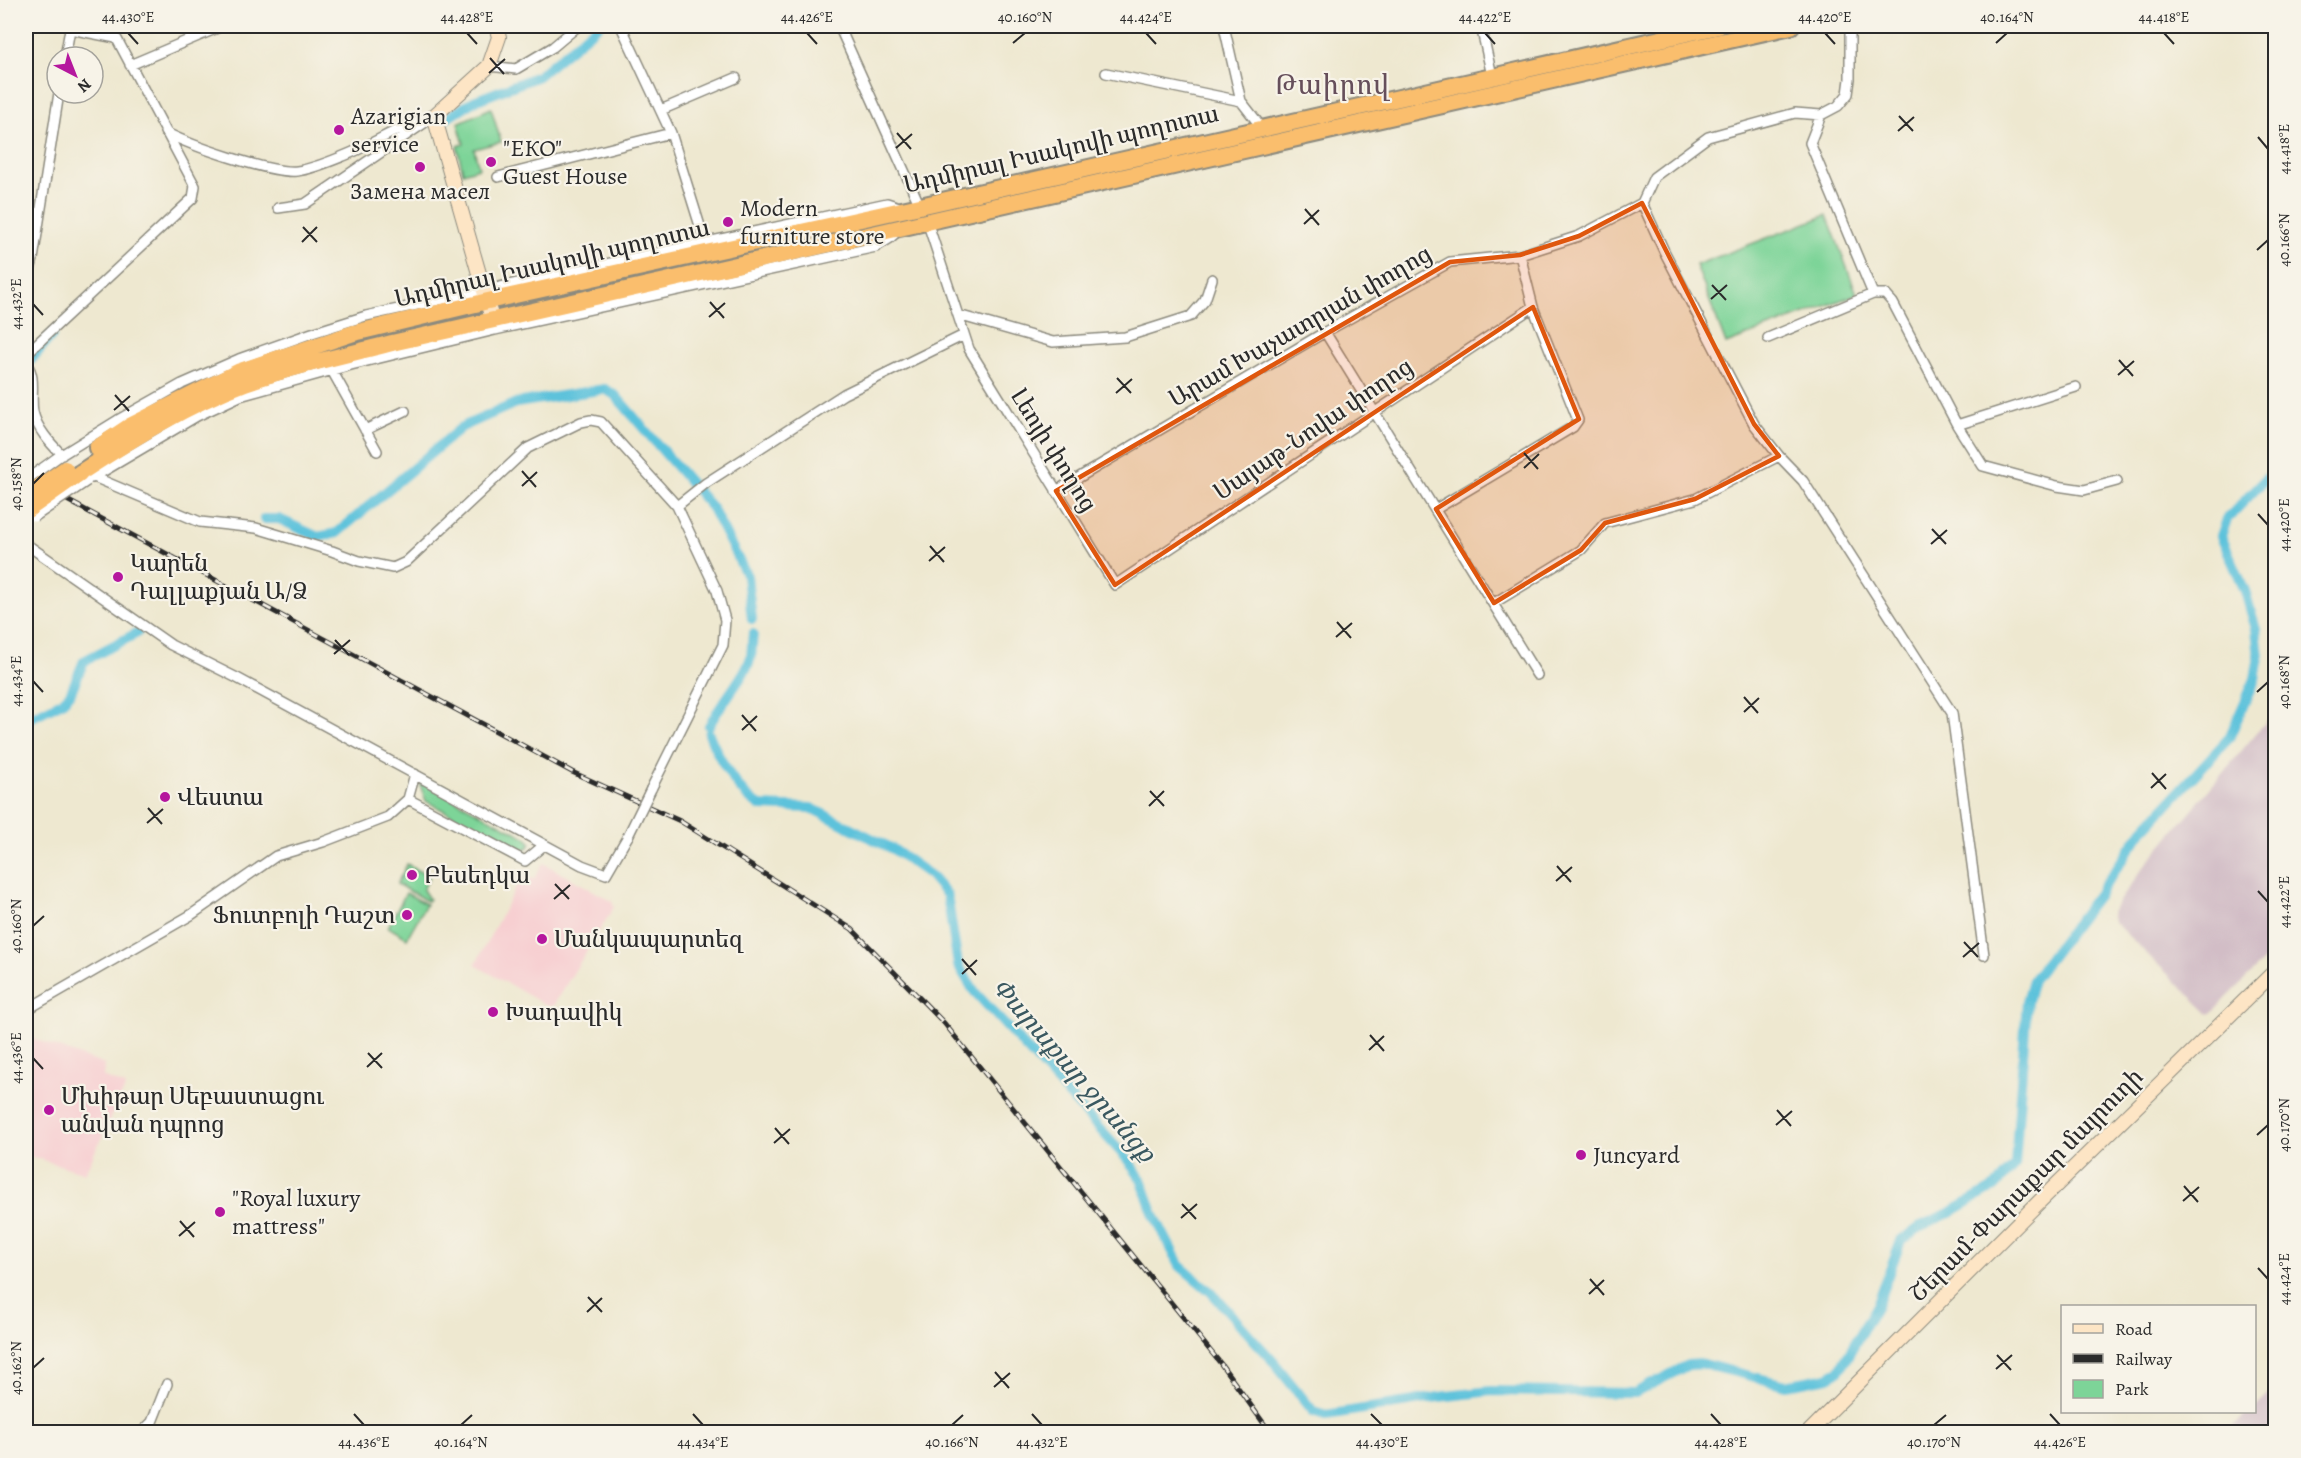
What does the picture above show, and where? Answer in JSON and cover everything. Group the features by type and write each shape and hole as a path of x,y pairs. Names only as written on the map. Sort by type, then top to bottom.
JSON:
{"highway":[{"name":"Ադմիրալ Իսակովի պողոտա","path":"26,496 187,409 245,383 329,365 903,226 917,212 1262,128 1718,26"},
{"name":"Ադմիրալ Իսակովի պողոտա","path":"30,514 75,468 130,426 240,371 354,333 486,295 917,212 1791,26"}],"street":[{"path":"26,354 193,198 195,186 110,26"},
{"path":"130,65 222,26"},
{"path":"278,208 305,204 434,116 489,66 499,37 496,26"},
{"path":"489,66 516,69 553,47 578,26"},
{"path":"621,26 670,133 705,242"},
{"name":"Լեոյի փողոց","path":"839,26 917,212 969,349 1116,585"},
{"path":"1224,26 1241,101 1262,128"},
{"path":"1481,26 1492,76"},
{"path":"1850,26 1848,94 1838,106 1821,115 1795,114 1708,137 1654,177 1642,203 1664,251 1754,424 1779,456 1803,481 1952,713 1984,955"},
{"path":"67,45 70,29 116,38"},
{"path":"1106,73 1241,101"},
{"path":"661,110 736,78"},
{"path":"26,286 33,259 57,105"},
{"path":"1821,115 1810,143 1873,294"},
{"path":"165,132 196,146 282,171 298,171 347,155 416,120 434,116"},
{"path":"434,116 494,325"},
{"path":"498,177 670,133"},
{"path":"486,295 705,242 886,203 917,212"},
{"name":"Արամ Խաչատրյան փողոց","path":"1056,491 1325,332 1450,262 1520,255 1580,236 1642,203"},
{"path":"1436,509 1573,427 1578,417 1533,307 1520,255"},
{"path":"958,315 1053,342 1125,337 1191,316 1205,300 1212,279"},
{"path":"1768,338 1873,294 1885,294 1893,303 1957,424 1983,466 2057,486 2084,490 2117,481"},
{"name":"Սայաթ-Նովա փողոց","path":"1116,585 1533,307"},
{"path":"1325,332 1537,675"},
{"path":"677,506 710,480 844,394 964,335"},
{"path":"26,363 33,373 34,414 47,440 75,468 200,522 256,528 359,561 393,568 406,562 528,448 580,422 591,420 601,422 677,506 717,591 725,620 723,645 628,836 606,873 582,865 237,678 171,645 26,544"},
{"path":"329,365 377,451"},
{"path":"1957,424 2076,387"},
{"path":"365,430 405,411"},
{"path":"1494,603 1581,550 1605,523 1695,499 1779,456"},
{"path":"26,480 75,468"},
{"path":"26,522 30,514"},
{"path":"26,1010 191,915 276,856 323,842 388,817 408,799 414,774"},
{"path":"408,799 525,861 544,845"},
{"name":"Շերամ-Փարաքար մայրուղի","path":"1809,1432 2276,970"},
{"path":"142,1432 152,1422 167,1384"}],"highlighted area":[{"path":"1642,203 1754,424 1779,456 1695,499 1605,523 1581,550 1494,603 1436,509 1579,419 1533,307 1115,585 1056,491 1450,262 1520,255 1579,236"}],"shaded area":[{"path":"2275,711 2275,949 2210,1015 2113,921 2111,912 2147,863"},
{"name":"Մանկապարտեզ","path":"543,863 612,901 614,907 553,1006 549,1007 475,965 519,881 525,877 534,879"},
{"path":"26,1036 105,1065 103,1077 126,1086 85,1173 26,1155"},
{"path":"2272,1391 2275,1394 2275,1432 2226,1432 2248,1413 2256,1413 2256,1406"}],"green space":[{"path":"491,108 501,142 474,149 479,168 463,173 457,146 464,144 458,123"},
{"path":"1827,215 1857,294 1726,344 1696,265"},
{"path":"425,784 527,838 531,844 524,849 515,849 426,801 420,785"},
{"path":"407,864 429,877 423,890 429,899 427,901 397,884"},
{"name":"Ֆուտբոլի Դաշտ","path":"406,893 426,904 407,938 388,927"}],"waterway":[{"path":"447,118 474,101 538,76 598,26"},
{"path":"31,360 52,335"},
{"name":"Փարաքար ջրանցք","path":"264,519 279,519 318,537 337,533 462,427 516,403 605,389 615,395 712,508 747,576 752,619"},
{"name":"Փարաքար ջրանցք","path":"709,734 723,764 737,784 760,806 811,808 893,849 930,875 947,895 958,965 974,991 1127,1159 1141,1179 1154,1215 1180,1266 1211,1292 1272,1360 1313,1411 1326,1415 1491,1391 1635,1393 1688,1365 1703,1364 1786,1385 1828,1377 1839,1371 1877,1305 1901,1241 1923,1225 1995,1187 2015,1165 2027,1001 2033,980 2100,892 2140,834 2229,738 2255,679 2259,657 2256,629 2245,591 2221,536 2227,519 2276,468"},
{"name":"Փարաքար ջրանցք","path":"26,720 62,702 70,694 84,661 137,633"},
{"name":"Փարաքար ջրանցք","path":"709,726 748,665 753,634"}],"railway":[{"path":"26,478 572,772 680,821 852,929 944,1023 1221,1364 1270,1432"}],"place":[{"name":"Azarigian service","path":"339,130"},
{"name":"\"ЕКО\" Guest House","path":"491,162"},
{"name":"Замена масел","path":"420,167"},
{"name":"Modern furniture store","path":"728,222"},
{"name":"Կարեն Դալլաքյան Ա/Ձ","path":"118,577"},
{"name":"Վեստա","path":"165,797"},
{"name":"Բեսեդկա","path":"412,875"},
{"name":"Ֆուտբոլի Դաշտ","path":"407,915"},
{"name":"Մանկապարտեզ","path":"542,939"},
{"name":"Խադավիկ","path":"493,1012"},
{"name":"Մխիթար Սեբաստացու անվան դպրոց","path":"49,1110"},
{"name":"Juncyard","path":"1581,1155"},
{"name":"\"Royal luxury mattress\"","path":"220,1212"}],"district":[{"name":"Թաիրով","path":"1333,85"}]}
